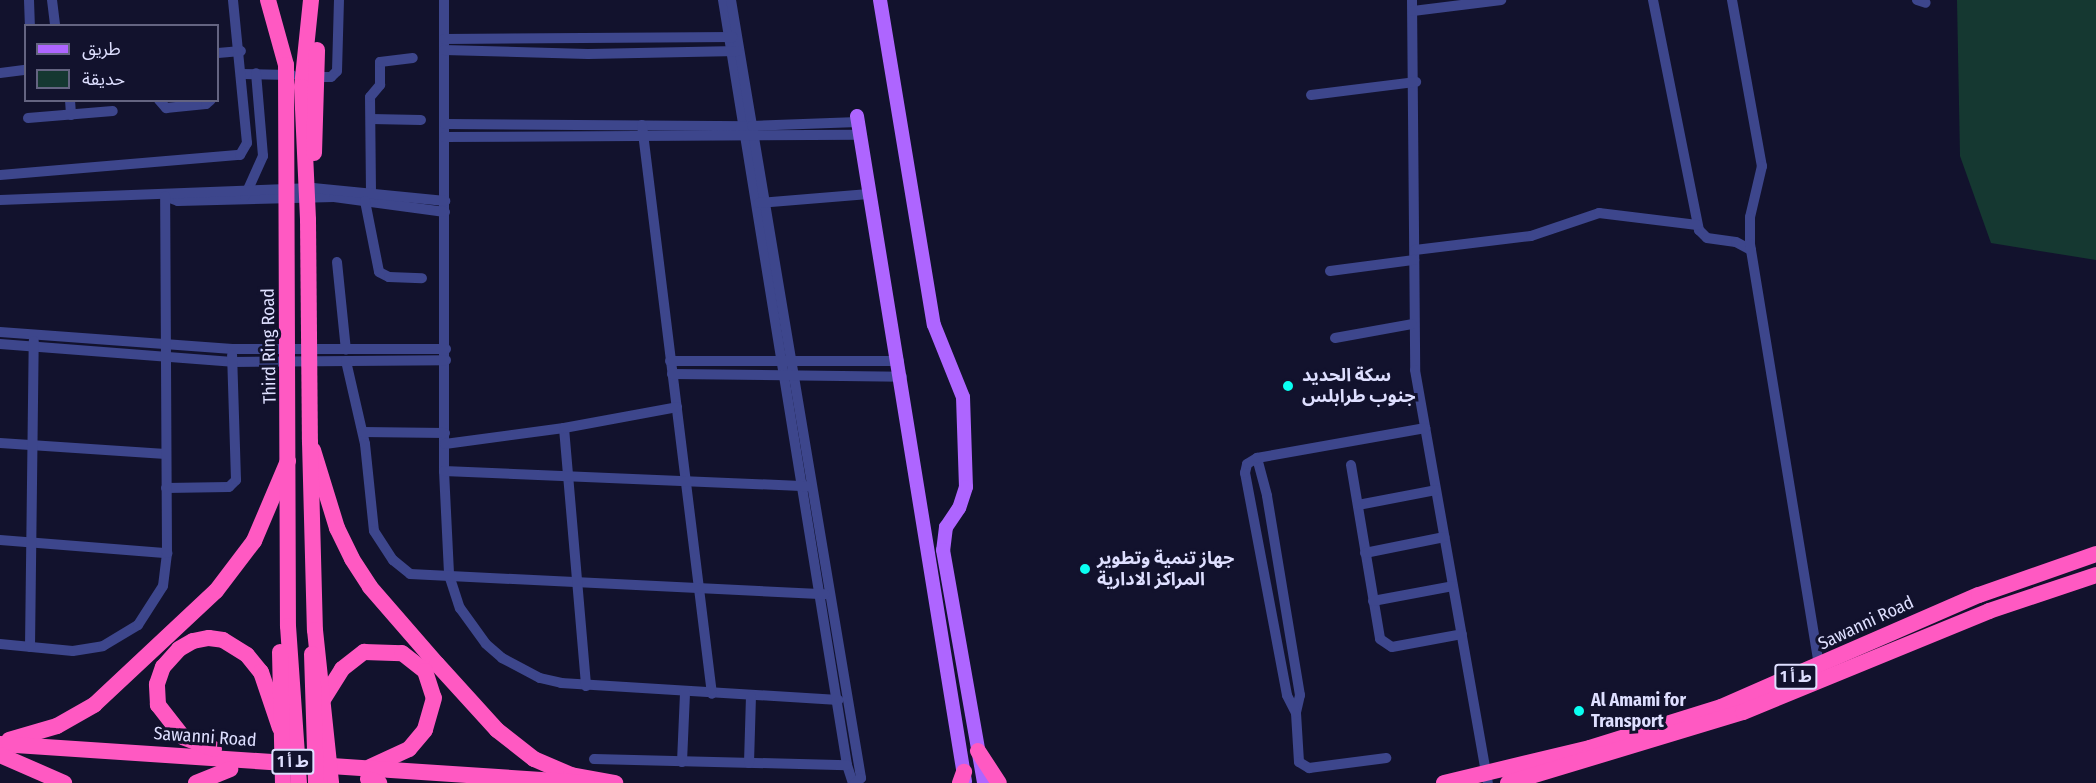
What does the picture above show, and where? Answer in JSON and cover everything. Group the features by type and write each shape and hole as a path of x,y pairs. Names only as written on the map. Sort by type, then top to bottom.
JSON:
{"highway":[{"name":"Third Ring Road","path":"268,0 286,65 290,454 288,626 299,783"},
{"path":"311,0 302,87 308,219 310,442 315,630 324,698 331,783"},
{"path":"308,219 316,136 319,0"},
{"path":"310,442 345,545 360,573 497,730 554,769 615,783"},
{"path":"0,743 42,731 88,709 216,591 254,541 290,454"},
{"name":"Sawanni Road","path":"1444,783 1487,778 1687,718 1819,666 1979,595 2096,554"},
{"name":"Sawanni Road","path":"1508,783 1526,781 1743,712 1989,611 2096,575"},
{"name":"Third Ring Road","path":"283,783 279,659 288,626"},
{"path":"315,630 311,680 316,783"},
{"path":"274,761 202,746 183,737 158,705 157,684 163,667 179,649 193,641 209,638 231,643 261,672 280,729"},
{"path":"324,698 342,669 364,652 402,653 425,671 434,698 425,730 409,749 371,777"},
{"name":"Sawanni Road","path":"0,743 274,761 424,783"},
{"path":"978,751 999,783"},
{"path":"0,754 64,783"},
{"name":"Sawanni Road","path":"0,754 371,777 587,783"},
{"path":"196,783 230,769"}],"main road":[{"path":"880,0 934,325 963,397 966,486 942,544 984,783"},
{"path":"858,124 902,376 963,779"},
{"path":"938,622 955,621"}],"street":[{"path":"29,0 30,24"},
{"path":"52,0 55,24"},
{"path":"0,175 240,155 247,143 241,51 233,0"},
{"path":"241,74 335,75 339,0"},
{"path":"444,0 446,354 444,471 449,575 472,627 502,658 540,678 586,686 838,700"},
{"path":"723,0 733,37"},
{"path":"731,0 735,51 824,594 861,778 854,783 847,765 824,594"},
{"path":"1487,778 1425,428 1412,324 1416,82 1412,5 1501,0"},
{"path":"1653,0 1697,225 1707,238 1736,242 1751,250"},
{"path":"1732,0 1762,166 1750,217 1751,250 1819,666"},
{"path":"444,45 733,37"},
{"path":"444,45 588,54 735,51"},
{"path":"219,53 241,51"},
{"path":"413,58 381,60 380,85 370,97 368,196 379,272 389,277 422,278"},
{"path":"0,73 24,70"},
{"path":"245,195 263,156 256,73"},
{"path":"1311,95 1416,82"},
{"path":"70,102 71,115"},
{"path":"161,102 166,108 208,102"},
{"path":"28,118 113,111"},
{"path":"371,119 421,120"},
{"path":"445,124 642,125 748,132"},
{"path":"444,137 643,137 858,124"},
{"path":"642,125 712,694"},
{"path":"0,200 165,196 176,191 245,195 368,196 445,207"},
{"path":"760,203 870,194"},
{"path":"0,644 83,650 122,637 155,603 163,586 167,553 165,196"},
{"path":"1330,271 1514,239 1599,213 1697,225"},
{"path":"337,262 346,350"},
{"path":"1335,338 1412,324"},
{"path":"0,332 34,341 167,359 232,362 346,361 446,354"},
{"path":"0,344 34,341 446,354"},
{"path":"30,647 34,341"},
{"path":"166,488 230,487 236,480 232,349"},
{"path":"346,361 363,432 372,520 382,546 410,574 824,594"},
{"path":"670,361 787,363 899,361"},
{"path":"672,374 902,376"},
{"path":"363,432 445,438 564,428 677,407"},
{"path":"564,428 570,476 586,686"},
{"path":"1296,713 1287,695 1245,473 1247,464 1257,458 1425,428"},
{"path":"0,443 166,454"},
{"path":"1257,458 1267,496 1300,695 1296,713 1299,762 1305,768 1386,758"},
{"path":"1351,465 1378,634 1387,646 1462,634"},
{"path":"444,471 806,486"},
{"path":"1358,505 1436,490"},
{"path":"1365,553 1444,537"},
{"path":"0,540 167,553"},
{"path":"1373,601 1453,586"},
{"path":"682,762 685,692"},
{"path":"749,763 752,696"},
{"path":"594,759 847,765"}],"green space":[{"path":"1957,0 2096,0 2096,260 1991,243 1960,156"}],"place":[{"name":"سكة الحديد جنوب طرابلس","path":"1288,386"},
{"name":"جهاز تنمية وتطوير المراكز الادارية","path":"1085,569"},
{"name":"Al Amami for Transport","path":"1579,711"}]}
